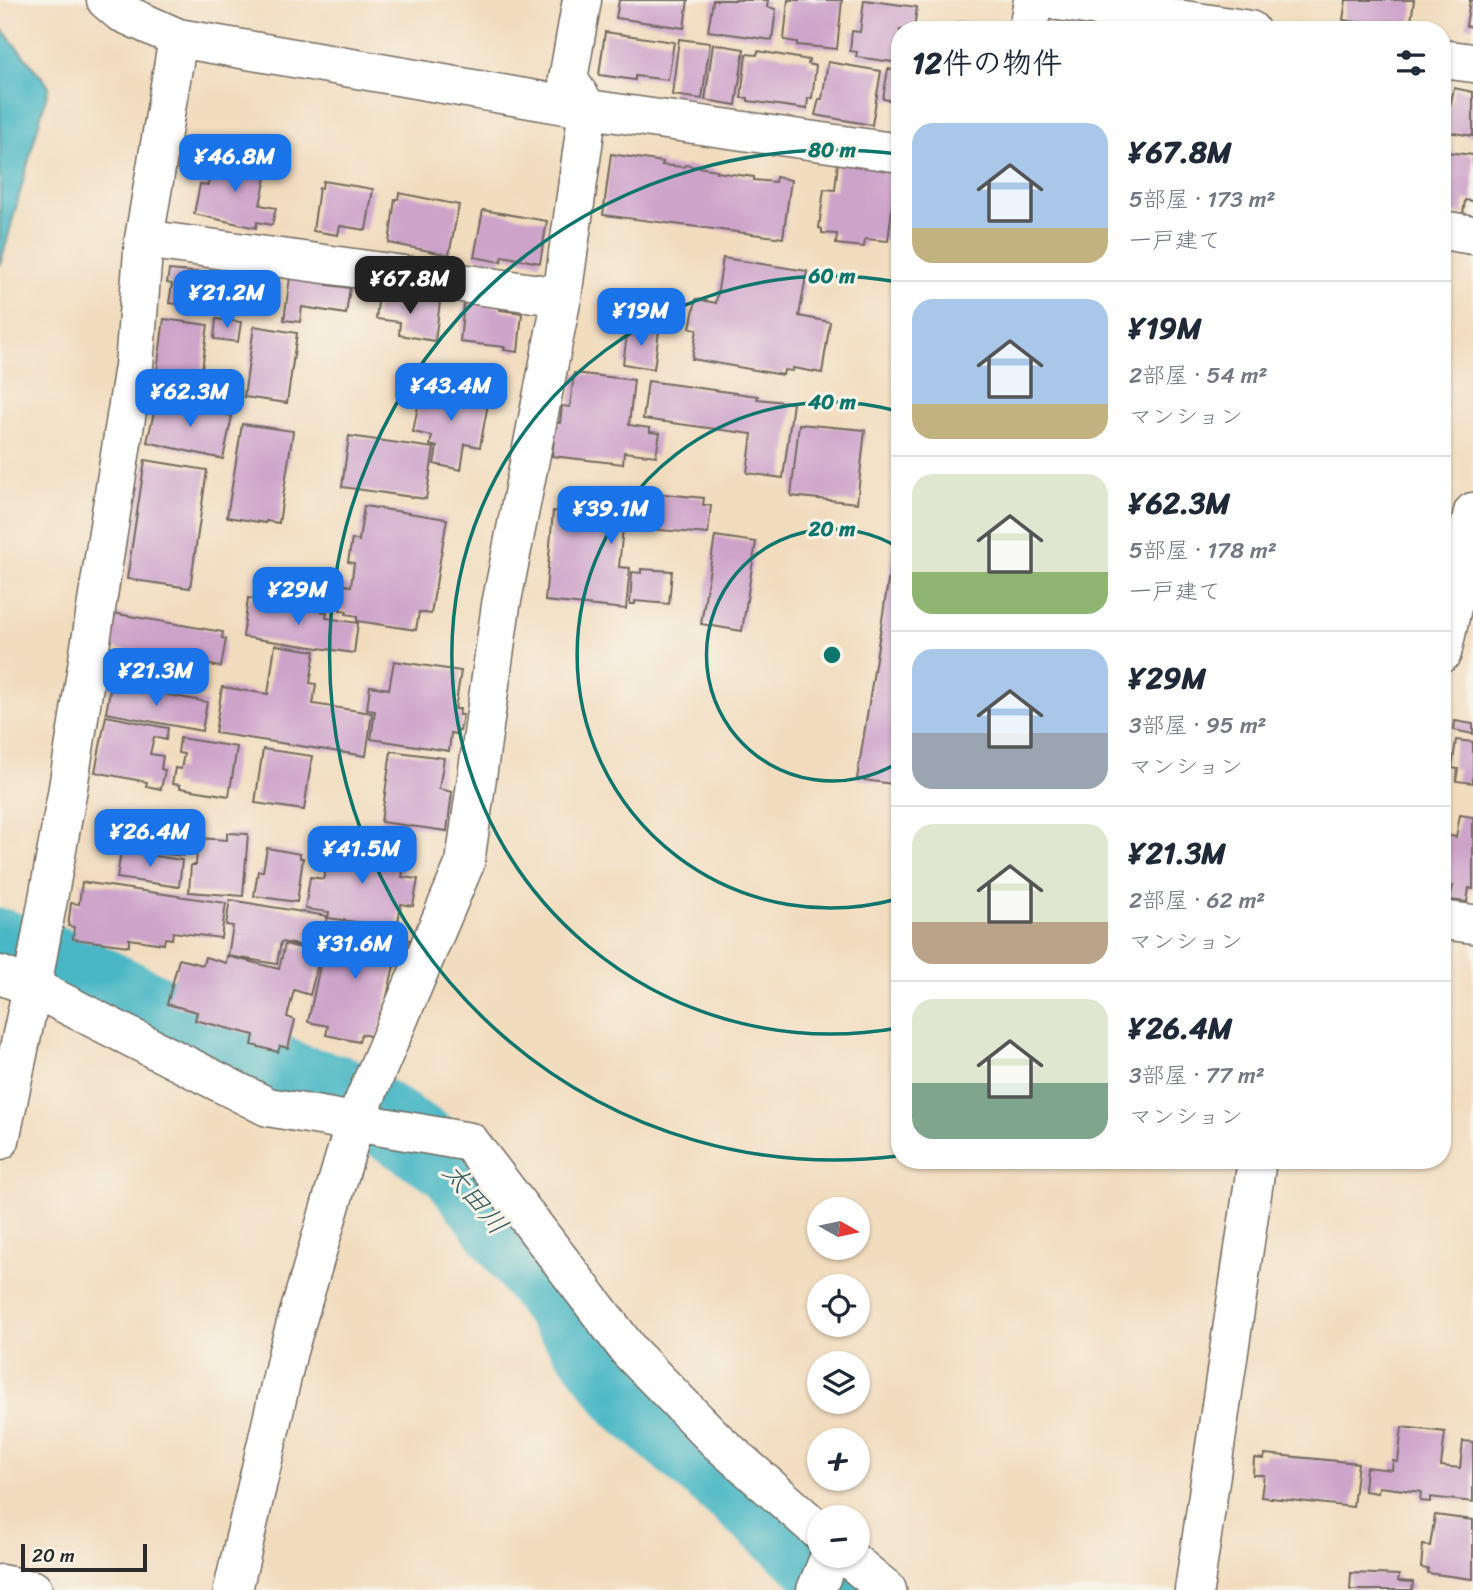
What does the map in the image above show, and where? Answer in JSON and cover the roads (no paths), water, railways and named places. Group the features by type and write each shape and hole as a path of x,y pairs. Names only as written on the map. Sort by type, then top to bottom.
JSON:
{"street":[{"path":"106,0 120,12 178,38 588,109 891,152"},
{"path":"233,1590 288,1351 355,1122 465,863 501,605 562,297 588,109 568,79 582,0"},
{"path":"1030,21 1033,0"},
{"path":"1052,0 1191,21"},
{"path":"0,1140 16,981 67,794 134,366 144,239 178,38"},
{"path":"1451,60 1473,63"},
{"path":"1451,231 1473,234"},
{"path":"144,239 562,297"},
{"path":"1451,612 1473,512"},
{"path":"1451,921 1473,924"},
{"path":"16,981 268,1107 470,1142 630,1352 717,1441 807,1520"},
{"path":"1194,1590 1256,1169"},
{"path":"816,1590 825,1568"},
{"path":"860,1568 887,1590"},
{"path":"0,1584 33,1590"}],"water":[{"path":"0,27 49,86 0,266"}],"waterway":[{"name":"太田川","path":"0,946 62,966 295,1081 342,1093 454,1164 631,1398 852,1590"}]}
